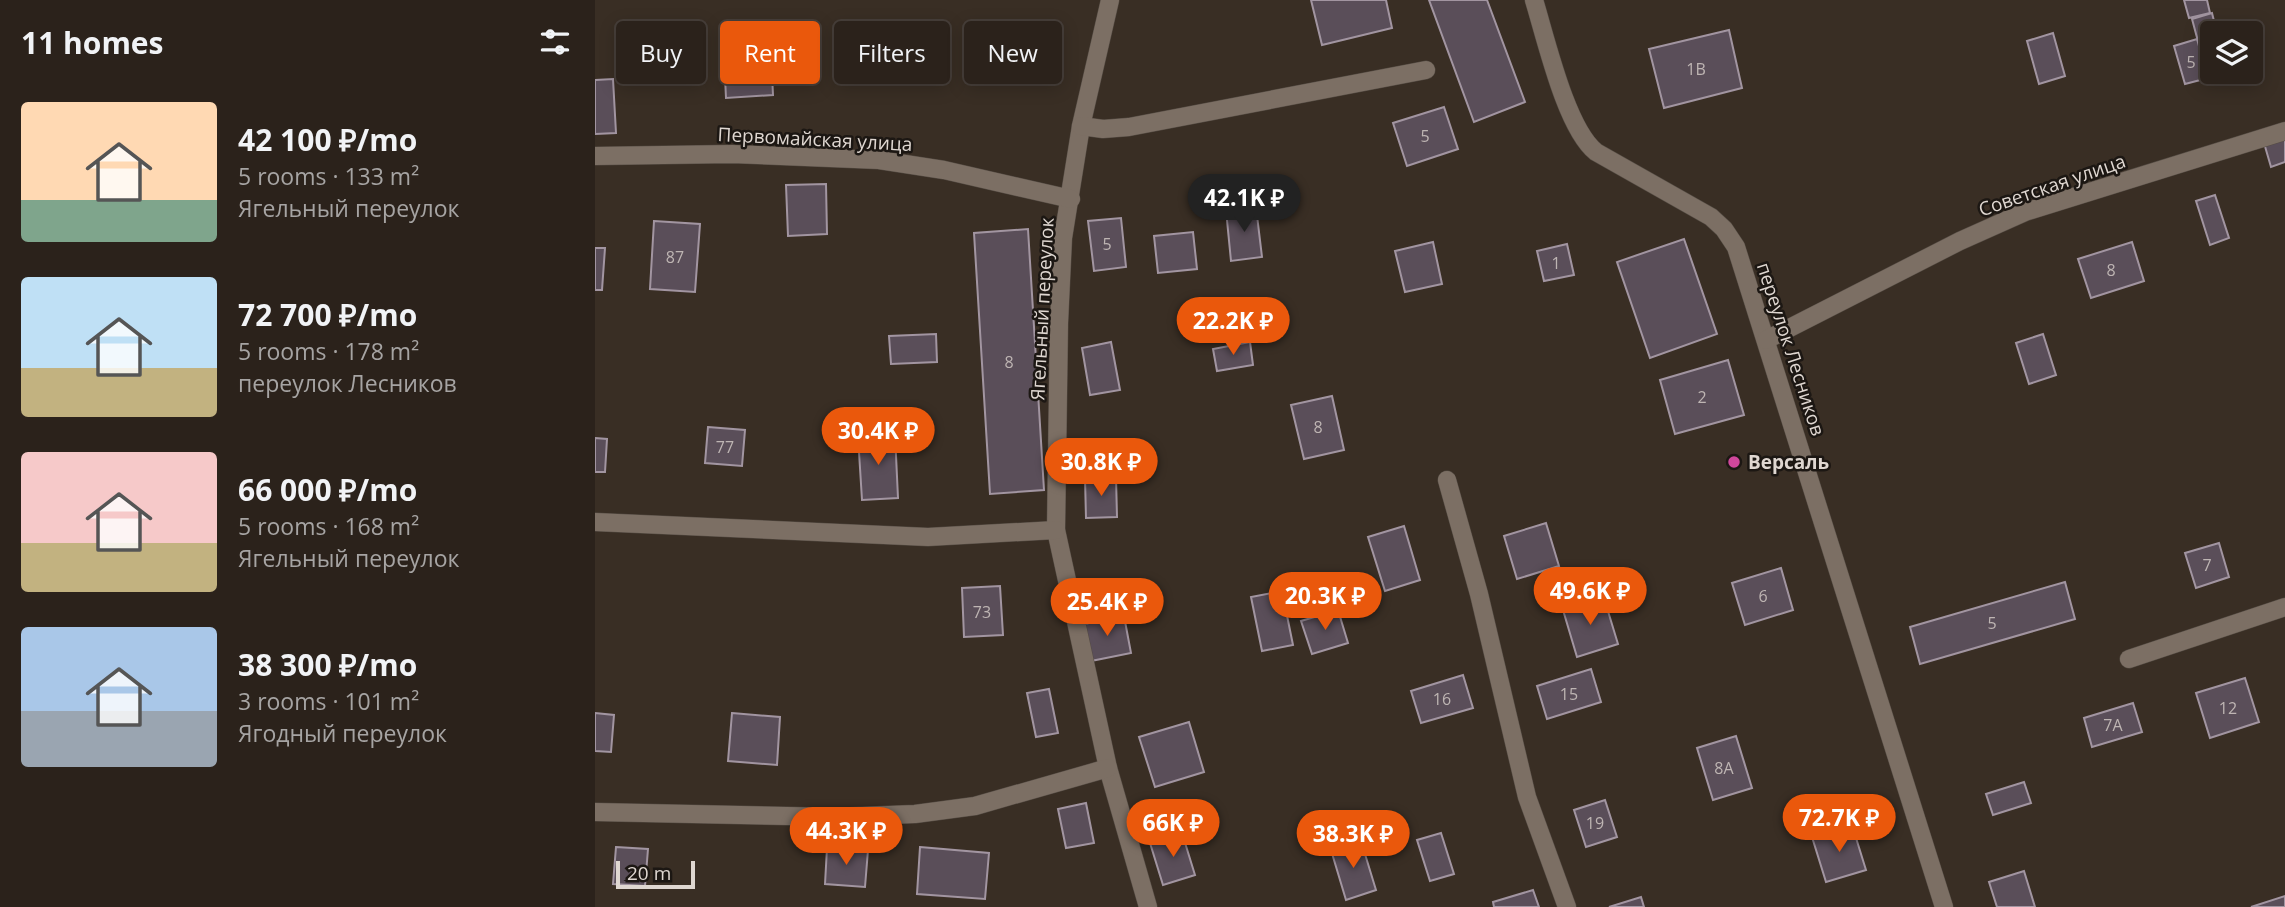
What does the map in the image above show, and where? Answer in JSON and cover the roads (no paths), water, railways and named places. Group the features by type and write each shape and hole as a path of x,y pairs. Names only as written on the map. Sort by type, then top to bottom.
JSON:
{"street":[{"name":"Ягельный переулок","path":"1110,0 1081,126 1063,238 1056,530 1108,768 1147,907"},
{"name":"переулок Лесников","path":"1534,0 1571,118 1586,144 1711,217 1724,229 1736,247 1944,907"},
{"path":"1081,126 1103,129 1129,127 1426,69"},
{"name":"Советская улица","path":"1766,340 2025,212 2285,131"},
{"name":"Первомайская улица","path":"595,156 733,154 879,160 944,170 1071,199"},
{"path":"1447,480 1479,594 1527,797 1567,907"},
{"path":"595,523 929,537 1056,530"},
{"path":"2130,659 2285,607"},
{"path":"595,812 836,817 915,814 975,806 1108,768"}],"place":[{"name":"Версаль","path":"1734,462"}]}
